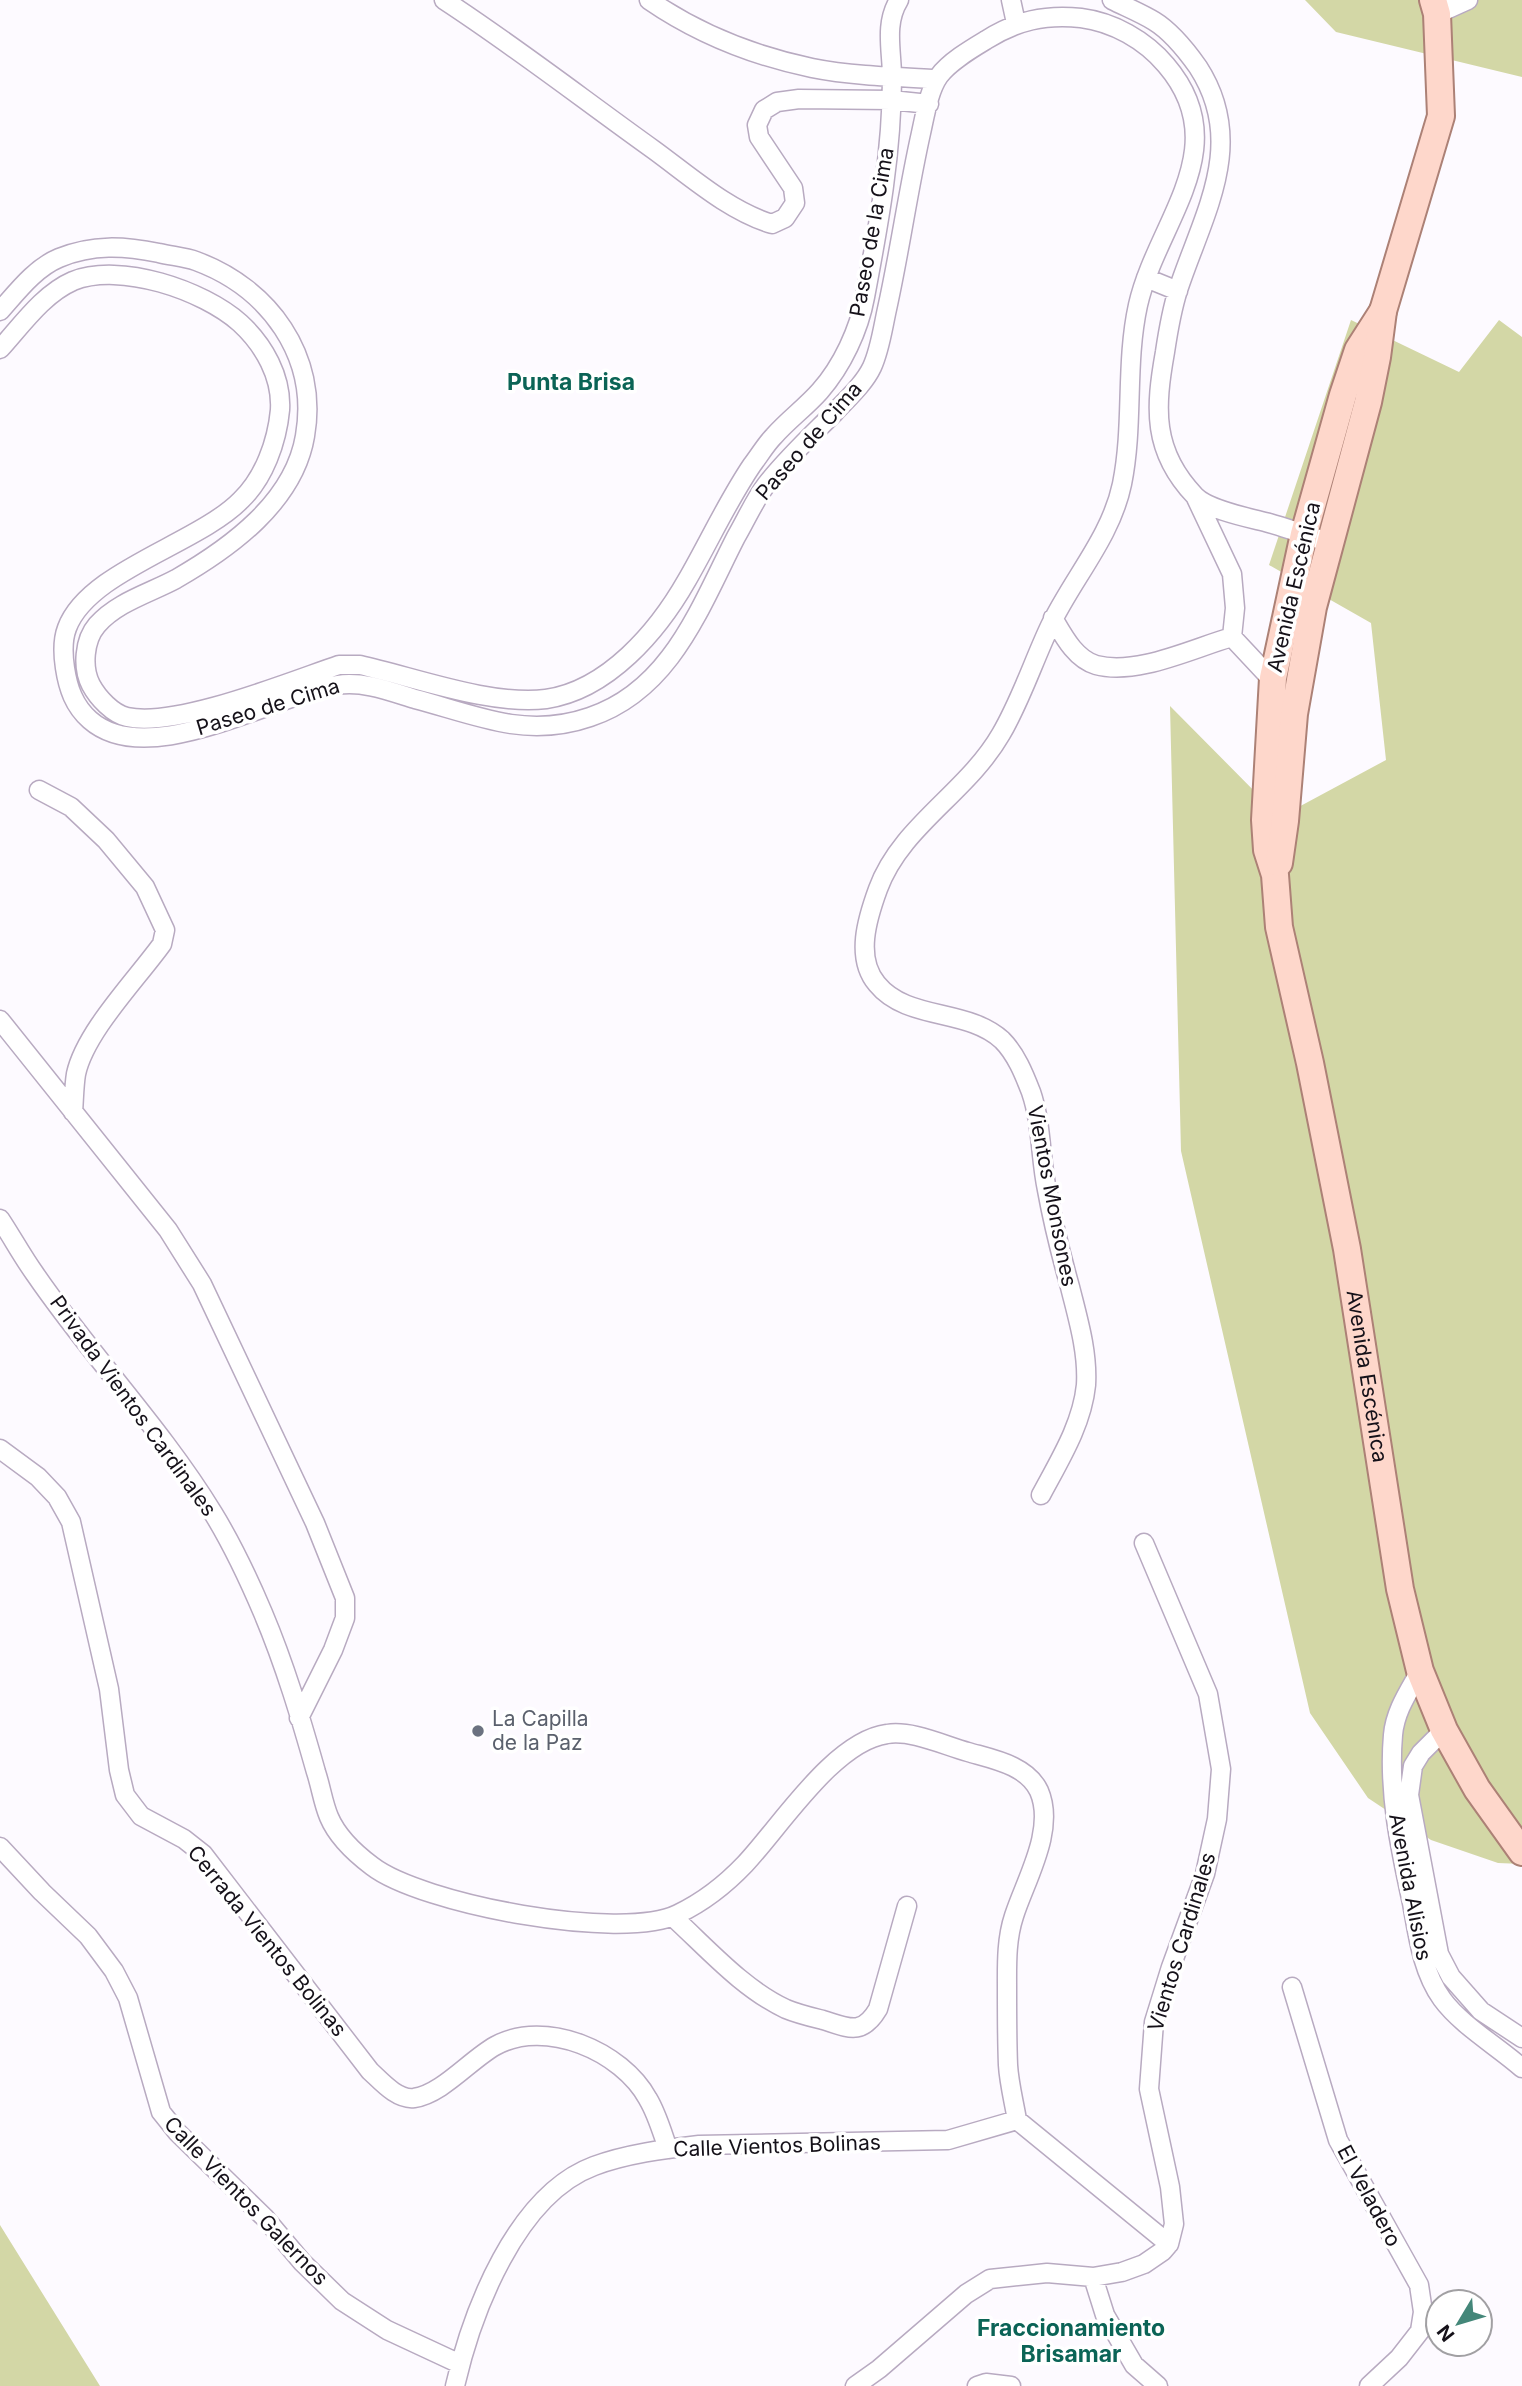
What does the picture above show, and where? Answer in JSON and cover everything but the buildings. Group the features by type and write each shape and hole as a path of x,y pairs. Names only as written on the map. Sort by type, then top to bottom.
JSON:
{"main road":[{"name":"Avenida Escénica","path":"1275,875 1281,854 1294,714 1313,607 1368,402 1383,311 1441,117 1435,7"},
{"name":"Avenida Escénica","path":"1383,311 1358,350 1343,395 1304,534 1273,678 1265,820 1267,850 1275,875 1279,927 1310,1063 1347,1249 1396,1562 1420,1671 1444,1730 1477,1789 1522,1852"}],"street":[{"path":"444,0 499,36 709,189 752,218 772,224 785,218 795,204 793,188 759,137 757,125 764,110 777,102 799,99 891,100 929,104"},
{"path":"649,0 670,14 742,48 813,68 892,77 935,79 960,57 1016,23 1041,17 1070,16 1102,22 1150,46 1178,78 1194,116 1194,162 1146,278 1136,312 1124,475 1116,508 1099,542 1053,618 1068,643 1095,664 1102,665 1130,666 1154,662 1232,637"},
{"name":"Paseo de la Cima","path":"0,312 28,280 57,259 94,247 128,247 195,260 237,280 268,308 291,338 305,380 308,405 305,438 293,471 274,502 231,543 176,579 124,604 98,624 89,638 85,660 91,685 108,706 124,716 148,719 184,714 339,665 359,665 481,695 545,699 572,692 623,660 652,632 686,582 736,488 773,437 821,390 845,355 864,302 884,193 888,166 892,77 889,33 899,0"},
{"path":"1011,0 1016,23"},
{"path":"1112,0 1156,22 1185,48 1208,84 1221,129 1218,169 1210,204 1178,291 1158,392 1158,421 1164,446 1196,498 1232,574 1235,608 1232,637"},
{"path":"1435,7 1468,0"},
{"name":"Paseo de Cima","path":"0,349 49,296 76,279 104,274 164,283 221,307 250,332 270,361 279,392 280,412 273,445 253,487 224,516 112,580 82,604 67,626 63,650 66,679 83,714 100,729 119,736 136,738 181,734 321,689 353,682 512,724 550,727 579,721 611,709 635,694 660,672 680,645 760,492 848,398 871,369 895,272 935,79"},
{"path":"1146,278 1178,291"},
{"path":"221,307 237,280"},
{"path":"253,487 274,502"},
{"path":"1196,498 1227,512 1330,543"},
{"name":"Vientos Monsones","path":"1041,1495 1076,1427 1086,1389 1086,1376 1085,1349 1044,1177 1039,1120 1030,1090 1008,1046 993,1033 962,1019 915,1008 885,993 873,980 863,957 867,924 879,883 893,857 913,832 962,785 996,743 1019,701 1053,618"},
{"path":"1232,637 1273,678 1294,714"},
{"path":"39,790 71,807 106,840 145,887 165,930 162,944 98,1027 83,1056 76,1074 73,1112"},
{"path":"0,1020 168,1230 202,1284 334,1567 345,1598 345,1619 333,1650 299,1718"},
{"name":"Privada Vientos Cardinales","path":"0,1219 36,1275 177,1460 214,1514 263,1612 288,1680 330,1820 351,1848 393,1880 436,1896 512,1912 593,1924 623,1924 673,1917"},
{"name":"Cerrada Vientos Bolinas","path":"0,1449 38,1477 57,1497 71,1522 106,1677 125,1795 141,1816 184,1839 203,1854 370,2071 395,2093 412,2098 433,2091 497,2045 519,2037 545,2036 568,2040 600,2054 634,2079 648,2098 668,2149"},
{"name":"Vientos Cardinales","path":"1144,1543 1208,1694 1221,1769 1217,1819 1205,1874 1154,2022 1149,2089 1171,2199 1174,2224 1169,2244"},
{"name":"Avenida Alisios","path":"1420,1671 1399,1708 1393,1732 1392,1793 1426,1970 1441,1998 1459,2019 1522,2068"},
{"name":"Avenida Alisios","path":"1444,1730 1421,1753 1413,1766 1409,1795 1438,1954 1451,1977 1481,2011 1522,2039"},
{"path":"855,2386 897,2354 966,2294 990,2279 1047,2273 1093,2277 1122,2272 1144,2264 1169,2244 1017,2120 1008,2069 1008,1942 1012,1920 1035,1863 1042,1835 1043,1809 1039,1792 1022,1771 926,1740 897,1733 881,1734 862,1742 835,1762 725,1883 673,1917 746,1984 787,2009 849,2028 870,2022 878,2009 907,1906"},
{"name":"Calle Vientos Galernos","path":"0,1847 42,1892 89,1936 114,1971 128,1998 162,2112 177,2132 265,2218 302,2263 342,2301 387,2330 460,2364"},
{"name":"El Veladero","path":"1292,1987 1338,2140 1419,2285 1423,2312 1420,2331 1399,2358 1369,2386"},
{"name":"Calle Vientos Bolinas","path":"455,2386 468,2337 497,2271 519,2233 545,2199 568,2180 593,2166 668,2149 722,2144 947,2140 1017,2120"},
{"path":"1093,2277 1104,2315 1134,2365 1158,2386"},
{"path":"977,2386 1011,2386"}],"green space":[{"path":"1305,0 1522,0 1522,77 1336,32"},
{"path":"1351,320 1459,372 1499,320 1522,337 1522,1864 1498,1863 1431,1840 1368,1798 1310,1713 1181,1151 1170,706 1280,817 1386,760 1371,623 1269,565"},
{"path":"0,2225 100,2386 0,2386"}],"place":[{"name":"La Capilla de la Paz","path":"478,1731"}],"district":[{"name":"Punta Brisa","path":"571,382"},
{"name":"Fraccionamiento Brisamar","path":"1071,2341"}]}
